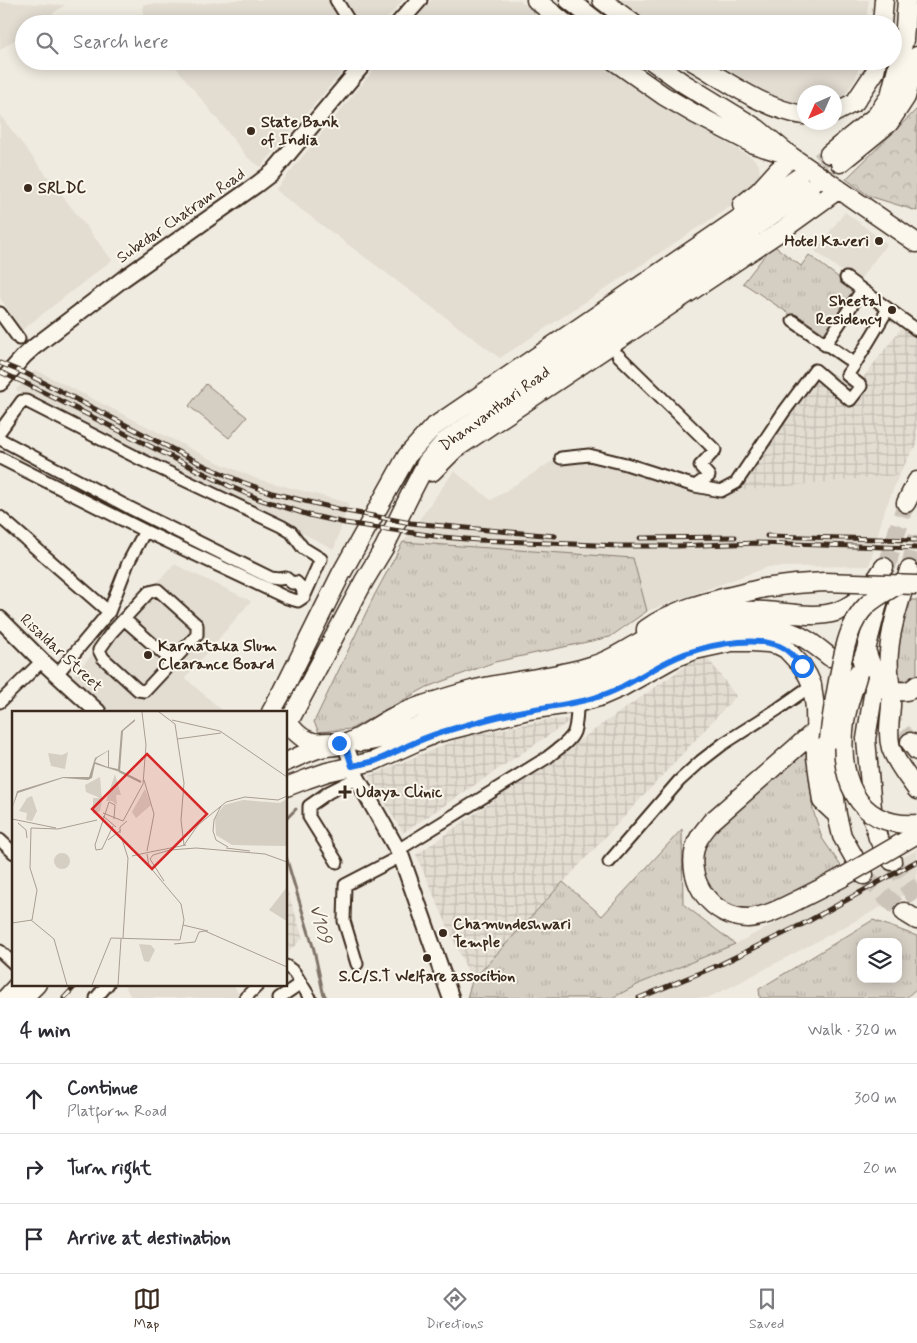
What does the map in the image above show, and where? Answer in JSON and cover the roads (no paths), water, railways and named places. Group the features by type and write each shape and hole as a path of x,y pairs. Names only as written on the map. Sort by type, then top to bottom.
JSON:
{"main road":[{"path":"406,15 418,0"},
{"path":"536,0 555,15"},
{"path":"569,0 588,15"},
{"path":"602,0 622,15"},
{"path":"883,15 884,0"},
{"path":"902,48 907,0"},
{"path":"896,70 890,96 876,116 835,159 890,123 906,97 917,56"},
{"name":"Subedar Chatram Road","path":"0,383 34,347 123,278 273,172 358,70"},
{"path":"627,70 664,96 695,114 753,144 801,172 839,189 917,243"},
{"path":"665,70 758,129 801,172"},
{"path":"707,70 762,102 797,113"},
{"path":"842,109 855,102 875,70"},
{"path":"689,86 696,82 707,82 770,115 797,114"},
{"name":"Dhanvanthari Road","path":"272,711 284,691 341,574 407,456 432,428 447,407 545,337 739,207 758,192 801,172"},
{"name":"Dhanvanthari Road","path":"288,716 384,548 427,462 444,442 801,172"},
{"path":"412,491 455,449 781,231 839,189"},
{"path":"906,503 917,481"},
{"path":"288,723 296,733 303,738 311,741 345,744 396,716 424,705 472,690 593,666 644,640 697,618 730,612 762,611 805,615 836,612 851,606 859,599 869,590 885,568 866,650 848,709 844,755 848,779 852,789 858,801 867,810 888,822 917,824"},
{"path":"644,640 646,629 660,620 690,607 764,588 824,582 908,580"},
{"path":"908,580 891,636 889,652 891,705 888,720 891,748 917,790"},
{"path":"908,580 885,591 866,606 853,624 846,644 832,712 822,736 765,774 711,822 698,840 695,848 693,871 696,882 710,902 722,912 748,918 777,910 843,877 917,834"},
{"name":"Risaldar Street","path":"0,619 91,709"},
{"path":"288,761 321,748 380,739 442,716 487,703 559,689 597,679 616,671 661,646 710,630 758,625 788,630 802,637 830,657"},
{"path":"288,786 306,778 355,772 424,738 457,728 528,710 577,703 599,697 622,687 674,658 695,650 732,642 766,643 778,645 794,656 802,666 812,685 822,736 830,756 837,814 842,836 864,875"},
{"path":"866,650 872,667 874,689 866,740 872,820 878,838 892,862"},
{"path":"890,690 906,692 917,685"},
{"path":"284,691 285,711"},
{"path":"345,744 355,772 400,853 451,998"},
{"path":"6,998 17,986"},
{"path":"23,998 35,986"}],"street":[{"path":"336,0 345,15"},
{"path":"846,278 917,330"},
{"path":"826,345 862,290"},
{"path":"561,458 589,455 626,464 695,486 721,491 736,483 815,370 850,400 862,386 847,375 888,309"},
{"path":"0,312 19,339"},
{"path":"793,321 854,364"},
{"path":"618,355 716,450 700,466 709,476 695,486"},
{"path":"0,431 22,401 26,401 142,460 281,526 291,532 303,548 321,559 304,597 298,601 287,598 145,531 0,458"},
{"path":"0,439 130,508 270,578 286,578 292,583 296,582 302,588 304,597"},
{"path":"0,517 109,612"},
{"path":"57,674 109,612 128,563 145,531"},
{"path":"158,590 198,625 197,635 145,691 138,690 103,658 99,650 124,619 149,592 158,590"},
{"path":"124,619 172,662"},
{"path":"100,623 111,633"},
{"path":"0,702 42,662"},
{"path":"610,862 679,781 701,760 812,685"},
{"path":"357,964 344,921 345,885 400,853 548,757 573,735 577,703"},
{"path":"337,862 309,817 309,806 355,772"},
{"path":"0,840 12,851"},
{"path":"0,951 12,962"},
{"path":"288,968 294,972 310,998"},
{"path":"279,998 301,983"},
{"path":"246,998 257,986"},
{"path":"96,998 108,990"}],"waterway":[{"name":"V109","path":"288,817 296,809"},
{"name":"V109","path":"288,864 314,950 326,998"}],"tunnel":[{"path":"798,178 829,154"},
{"path":"887,568 906,503"},
{"path":"909,570 917,536"},
{"path":"846,673 878,704 910,742"},
{"path":"892,861 917,900"},
{"path":"864,875 904,912"}],"railway":[{"path":"0,363 27,374 205,466 272,493 346,511 411,523 555,536"},
{"path":"0,372 229,486 259,499 309,515 345,523 442,537 478,540 619,546 758,543 917,548"},
{"path":"767,536 917,540"},
{"path":"640,538 735,537"},
{"path":"639,998 719,965 805,923 917,861"},
{"path":"64,998 75,986"}],"place":[{"name":"State Bank of India","path":"251,131"},
{"name":"SRLDC","path":"28,188"},
{"name":"Hotel Kaveri","path":"879,241"},
{"name":"Sheetal Residency","path":"892,310"},
{"name":"Karnataka Slum Clearance Board","path":"148,655"},
{"name":"Udaya Clinic","path":"345,792"},
{"name":"Chamundeshwari Temple","path":"443,933"},
{"name":"S.C/S.T Welfare assocition","path":"427,958"}]}
